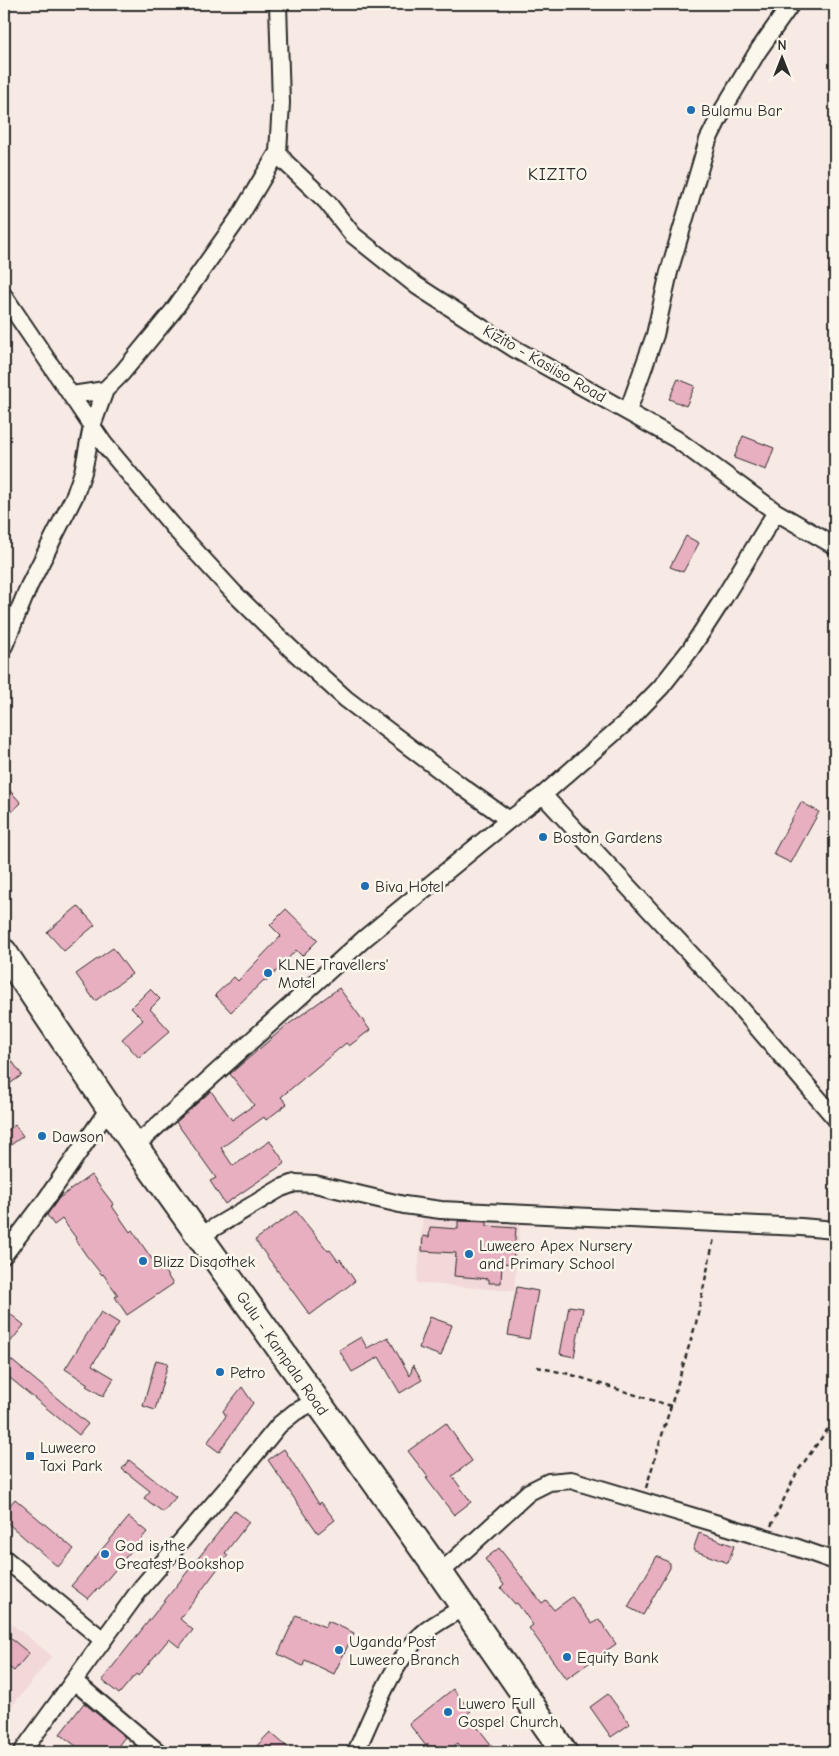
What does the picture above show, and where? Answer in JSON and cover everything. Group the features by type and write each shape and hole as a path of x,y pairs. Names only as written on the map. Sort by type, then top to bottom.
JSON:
{"main road":[{"name":"Gulu - Kampala Road","path":"4,952 135,1146 440,1573 462,1608 564,1752"}],"street":[{"path":"4,646 29,586 75,495 83,472 92,426 105,390 122,373 174,311 240,216 278,152 281,103 278,4"},
{"path":"628,411 655,335 669,272 708,140 724,108 758,51 791,4"},
{"name":"Kizito - Kasiiso Road","path":"278,152 285,162 327,202 352,234 417,286 515,349 676,439 776,512 835,546"},
{"path":"4,296 104,444 178,532 234,593 346,699 509,820"},
{"path":"72,395 105,390"},
{"path":"135,1146 365,938 509,820 543,795 631,718 661,687 690,650 776,512"},
{"path":"543,795 737,1004 835,1118"},
{"path":"4,1255 45,1201 110,1107"},
{"path":"200,1236 280,1188 295,1183 315,1184 404,1205 442,1210 835,1230"},
{"path":"22,1752 141,1588 279,1425 295,1412 316,1401"},
{"path":"440,1573 529,1492 549,1482 571,1480 835,1561"},
{"path":"4,1558 103,1640"},
{"path":"356,1752 392,1676 410,1647 426,1631 462,1608"},
{"path":"74,1682 158,1752"}],"path":[{"path":"642,1501 696,1323 717,1223"},
{"path":"537,1367 569,1374 671,1406"},
{"path":"765,1538 797,1472 835,1418"}],"shaded area":[{"name":"Luweero Apex Nursery and Primary School","path":"423,1216 520,1225 514,1291 417,1283"},
{"path":"4,1618 52,1656 4,1716"}],"building":[{"path":"678,379 695,386 686,406 669,399"},
{"path":"743,436 774,448 766,470 734,458"},
{"path":"686,536 699,543 683,572 670,567"},
{"path":"4,784 21,803 4,819"},
{"path":"801,802 819,812 791,863 773,854"},
{"path":"78,906 95,925 64,951 47,932"},
{"path":"286,909 318,940 302,956 296,950 266,982 264,980 231,1012 215,995 234,977 238,981 281,936 270,925"},
{"path":"113,948 132,974 95,1001 76,974"},
{"path":"339,988 370,1030 349,1046 346,1043 281,1097 287,1104 266,1120 264,1117 221,1148 233,1166 270,1141 285,1163 225,1204 210,1181 216,1178 176,1122 211,1091 232,1120 254,1105 230,1074 286,1026"},
{"path":"150,989 160,999 150,1009 170,1031 139,1058 122,1039 143,1020 131,1008"},
{"path":"4,1050 22,1075 4,1088"},
{"path":"15,1125 23,1136 4,1150 4,1133"},
{"path":"91,1175 114,1205 112,1206 130,1232 132,1230 158,1268 161,1266 173,1284 127,1315 115,1297 118,1295 86,1255 62,1219 54,1225 47,1215 59,1198"},
{"path":"296,1211 328,1251 330,1250 338,1261 340,1259 355,1281 310,1315 255,1240"},
{"path":"458,1221 487,1222 487,1226 516,1228 513,1264 502,1263 501,1283 489,1283 489,1279 454,1276 456,1253 422,1251 423,1236 429,1237 430,1227 458,1229"},
{"path":"517,1287 538,1291 529,1339 508,1335"},
{"path":"569,1306 583,1308 574,1357 560,1354"},
{"path":"4,1309 24,1325 4,1350"},
{"path":"101,1312 119,1323 92,1365 114,1378 103,1396 86,1386 88,1384 65,1369"},
{"path":"430,1317 452,1325 441,1356 419,1348"},
{"path":"361,1337 367,1348 388,1337 410,1376 413,1365 422,1380 400,1393 379,1357 352,1372 339,1350"},
{"path":"4,1354 88,1424 79,1435 4,1373"},
{"path":"156,1360 168,1363 155,1410 143,1406"},
{"path":"242,1387 253,1403 219,1452 207,1443 226,1416 223,1411"},
{"path":"446,1423 472,1461 452,1476 471,1502 454,1515 408,1451"},
{"path":"284,1449 319,1504 321,1502 335,1520 318,1533 268,1460"},
{"path":"129,1460 176,1497 163,1512 144,1498 150,1491 122,1469"},
{"path":"15,1499 74,1549 58,1567 4,1520 4,1512"},
{"path":"234,1510 249,1522 225,1553 228,1555 180,1619 193,1630 179,1647 169,1639 138,1676 136,1674 119,1694 102,1680"},
{"path":"129,1517 147,1532 99,1589 88,1599 71,1586"},
{"path":"699,1533 734,1546 728,1563 693,1550"},
{"path":"499,1548 542,1603 546,1600 554,1610 572,1597 592,1624 599,1619 616,1644 566,1679 529,1628 533,1625 517,1603 515,1604 501,1588 504,1585 485,1559"},
{"path":"657,1556 670,1563 670,1568 643,1615 628,1607"},
{"path":"296,1615 325,1627 328,1621 354,1633 334,1674 305,1660 303,1666 278,1654"},
{"path":"4,1633 29,1653 14,1671 4,1663"},
{"path":"453,1689 471,1711 467,1714 497,1752 465,1752 458,1743 446,1752 434,1752 428,1744 426,1746 409,1724"},
{"path":"608,1694 630,1724 611,1737 590,1707"},
{"path":"84,1703 125,1737 115,1750 110,1747 106,1752 84,1752 60,1734"},
{"path":"270,1732 293,1752 251,1752"}],"place":[{"name":"Bulamu Bar","path":"691,110"},
{"name":"Boston Gardens","path":"543,837"},
{"name":"Biva Hotel","path":"365,886"},
{"name":"KLNE Travellers' Motel","path":"268,973"},
{"name":"Dawson","path":"42,1136"},
{"name":"Luweero Apex Nursery and Primary School","path":"469,1254"},
{"name":"Blizz Disqothek","path":"143,1261"},
{"name":"Petro","path":"220,1372"},
{"name":"Luweero Taxi Park","path":"30,1456"},
{"name":"God is the Greatest Bookshop","path":"105,1554"},
{"name":"Uganda Post Luweero Branch","path":"339,1650"},
{"name":"Equity Bank","path":"567,1657"},
{"name":"Luwero Full Gospel Church","path":"448,1712"}],"district":[{"name":"KIZITO","path":"558,174"}]}
